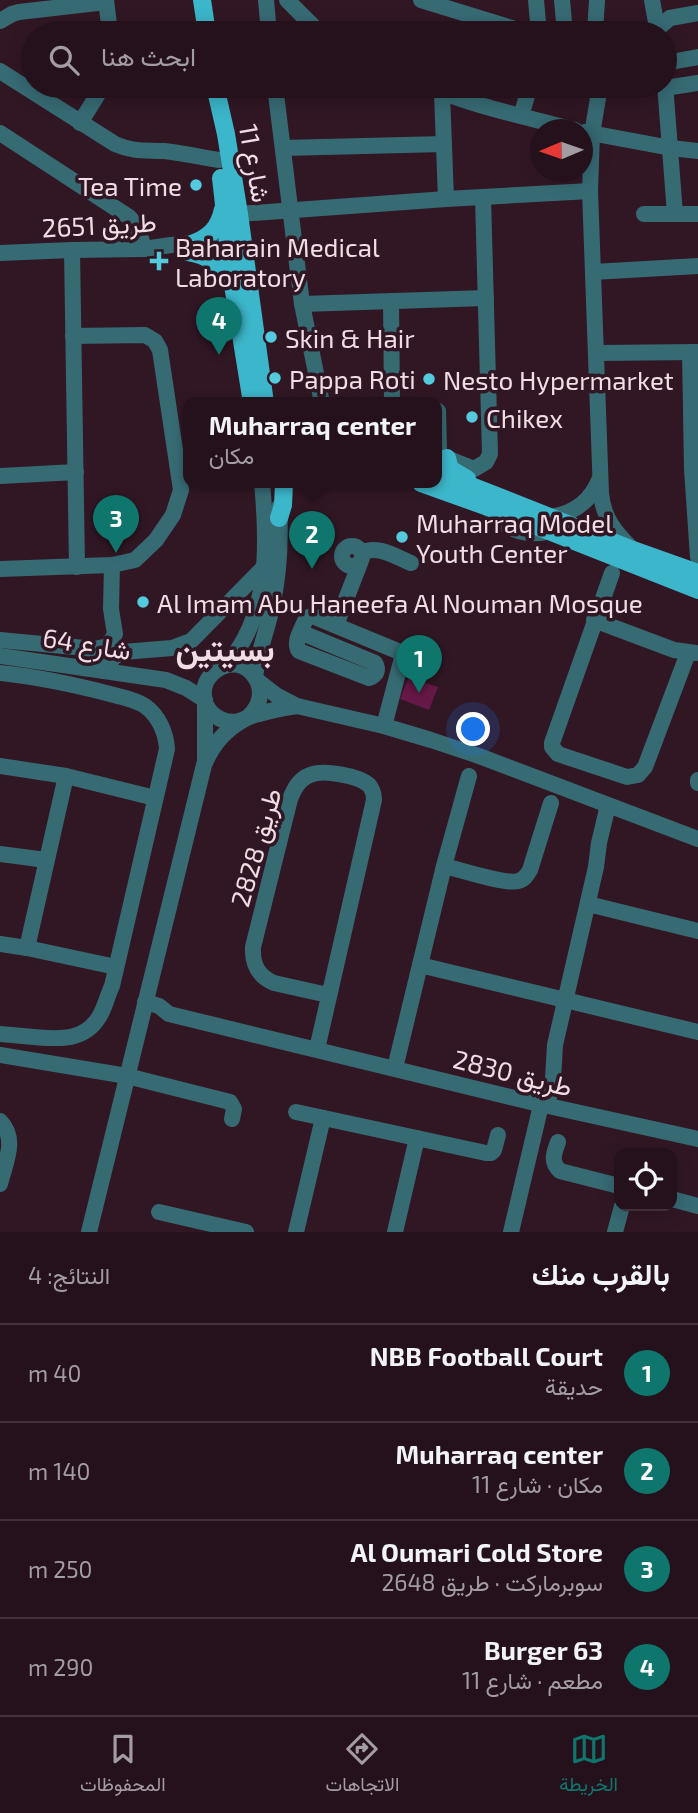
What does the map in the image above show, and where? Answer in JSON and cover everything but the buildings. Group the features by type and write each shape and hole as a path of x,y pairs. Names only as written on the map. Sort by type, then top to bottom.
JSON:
{"main road":[{"path":"202,0 205,21"},
{"name":"شارع 11","path":"216,98 215,123 224,198 262,397"},
{"name":"شارع 11","path":"217,98 239,214 233,285 262,397"},
{"path":"224,198 219,222 213,232 190,248 215,262 233,285"},
{"path":"442,457 450,469 474,487"},
{"path":"442,476 474,487 698,590"},
{"path":"279,518 284,488"},
{"path":"434,488 488,508 550,524 698,573"}],"street":[{"path":"266,0 268,21"},
{"path":"287,0 308,21"},
{"path":"422,0 450,5 495,21"},
{"path":"537,0 538,21"},
{"path":"562,0 564,21"},
{"path":"596,21 597,0"},
{"path":"652,0 656,21"},
{"path":"0,21 19,12 106,1 108,21"},
{"path":"667,21 670,18 698,13"},
{"path":"677,61 698,57"},
{"path":"0,71 21,84"},
{"path":"677,85 698,83"},
{"path":"42,98 126,149 219,160"},
{"path":"80,122 95,98"},
{"path":"277,98 302,304 320,397"},
{"path":"442,98 446,199"},
{"path":"459,98 533,119"},
{"path":"521,116 526,98"},
{"path":"591,119 597,98"},
{"path":"666,98 675,214"},
{"path":"0,133 129,217 139,231 144,249"},
{"path":"593,133 698,151"},
{"path":"283,148 444,144"},
{"path":"590,182 602,502 609,523 634,551"},
{"path":"239,214 590,191"},
{"path":"442,456 474,468 486,462 489,454 483,197"},
{"path":"644,214 698,214"},
{"name":"طريق 2651","path":"0,253 235,246"},
{"path":"72,250 77,567"},
{"path":"593,272 698,265"},
{"path":"302,304 485,298"},
{"path":"391,301 393,397"},
{"path":"0,569 112,565 135,560 156,540 173,515 181,489 160,350 155,341 145,335 73,336"},
{"path":"596,353 694,352 698,557"},
{"path":"0,476 76,472"},
{"path":"550,524 583,504 597,486 600,475"},
{"path":"204,765 206,681 239,648 258,606 266,535 262,488"},
{"path":"89,1232 204,765 220,738 253,712 260,701 260,687 256,679 258,655 272,608 279,548 276,488"},
{"path":"336,625 361,558 373,549 411,563"},
{"path":"0,640 95,649 108,646 115,634 111,609 112,565"},
{"path":"104,671 114,657 123,652 172,648 191,641 264,566"},
{"path":"594,620 668,648 693,653 645,767 638,775 627,777 558,754 552,747 594,620 612,573"},
{"path":"300,632 375,663 377,667 374,676 369,678 299,651 296,644 300,632 306,619 310,616 397,650 402,658 384,726"},
{"path":"362,656 369,639"},
{"name":"شارع 64","path":"0,656 166,680 186,688 205,701"},
{"path":"220,668 242,666 276,695 297,706 384,726 480,756 698,839"},
{"name":"شارع 64","path":"166,680 195,676 220,668"},
{"path":"0,673 51,680 116,696 142,710 155,724 163,746 163,765 105,1018 98,1028 85,1038 60,1045 0,1034"},
{"path":"205,701 211,712 221,719 233,722 297,706"},
{"path":"0,766 66,776 155,798"},
{"name":"طريق 2828","path":"317,1049 374,800 371,788 361,780 321,772 301,780 290,799 253,947 253,957 254,965 266,979 328,995"},
{"path":"27,948 66,776"},
{"path":"395,1068 444,866 469,776"},
{"path":"444,866 512,882 523,879 530,870 551,803"},
{"path":"511,1232 541,1105 553,1079 555,1045 596,867 601,832 613,808"},
{"path":"0,854 46,860"},
{"path":"588,904 698,931"},
{"path":"0,944 116,967"},
{"path":"420,965 698,1032"},
{"name":"طريق 2830","path":"144,1008 157,1016 169,1014 541,1105 698,1139"},
{"path":"0,1055 127,1076 230,1102 234,1109 232,1119"},
{"path":"296,1112 489,1154 494,1150 498,1135"},
{"path":"296,1232 323,1118"},
{"path":"0,1121 6,1127 10,1147 0,1184"},
{"path":"394,1232 416,1138"},
{"path":"558,1142 553,1161 560,1171 614,1185"},
{"path":"677,1200 698,1206"},
{"path":"615,1232 621,1211"},
{"path":"159,1212 246,1232"}],"shaded area":[{"path":"409,677 438,687 429,710 400,699"}],"place":[{"name":"Tea Time","path":"196,185"},
{"name":"Baharain Medical Laboratory","path":"159,261"},
{"name":"Skin & Hair","path":"271,337"},
{"name":"Burger 63","path":"219,355"},
{"name":"Pappa Roti","path":"275,378"},
{"name":"Nesto Hypermarket","path":"429,379"},
{"name":"Chikex","path":"472,417"},
{"name":"Muharraq Model Youth Center","path":"402,537"},
{"name":"Al Oumari Cold Store","path":"116,553"},
{"name":"Muharraq center","path":"312,569"},
{"name":"Al Imam Abu Haneefa Al Nouman Mosque","path":"143,602"},
{"name":"NBB Football Court","path":"419,693"}],"district":[{"name":"بسيتين","path":"225,648"}]}
